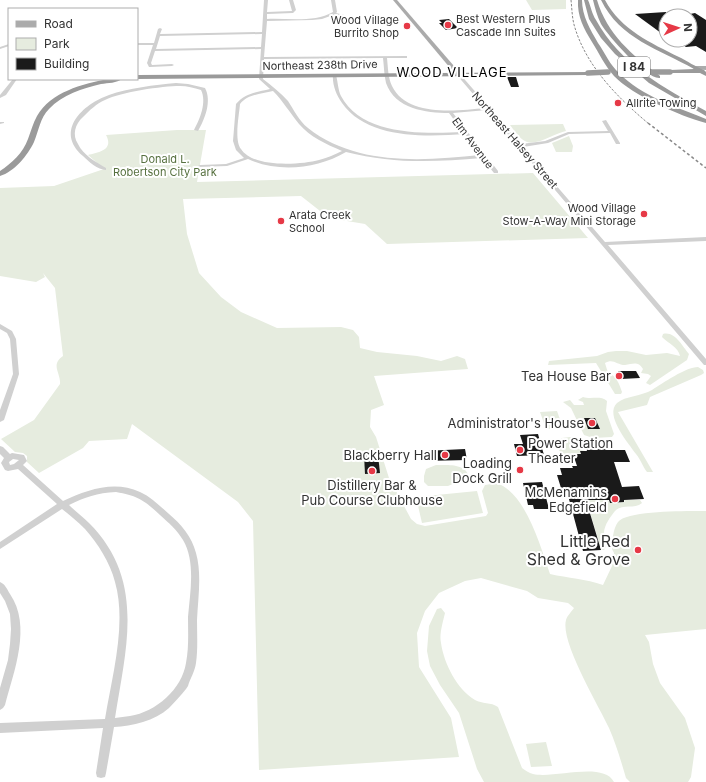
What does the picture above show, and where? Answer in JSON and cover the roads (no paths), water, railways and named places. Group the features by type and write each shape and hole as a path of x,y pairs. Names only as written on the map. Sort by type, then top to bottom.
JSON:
{"highway":[{"path":"580,0 580,10 585,24 614,70 631,84 650,95 706,122"},
{"name":"I 84","path":"586,0 589,12 596,26 619,54 659,85 706,114"},
{"name":"I 84","path":"595,0 601,18 616,40 643,65 665,81"},
{"path":"603,0 610,15 627,31 703,71"},
{"name":"Northeast 238th Drive","path":"138,77 211,76 262,79 334,75 458,74 614,70 703,71"},
{"path":"189,84 198,78 211,76"},
{"path":"0,174 25,152 41,115 53,102 80,88 113,80"}],"main road":[{"name":"Northeast Halsey Street","path":"395,0 458,74"}],"street":[{"path":"266,0 262,79 281,97 306,129 326,142 346,150 375,157 430,161 483,156"},
{"path":"265,13 293,12 294,10 291,0"},
{"path":"334,0 336,11 334,14"},
{"path":"265,20 314,19 334,14 342,15"},
{"path":"160,29 150,66 172,65"},
{"path":"158,35 264,33"},
{"path":"138,44 156,44"},
{"path":"154,50 263,48"},
{"path":"262,58 406,57"},
{"path":"385,58 388,83 391,90 403,102 422,109 451,113 488,109"},
{"name":"Northeast Halsey Street","path":"458,74 706,363"},
{"path":"334,75 335,90 343,103 352,112 370,124 392,131 412,134 436,135 465,133"},
{"path":"187,76 187,82 189,84"},
{"path":"1,96 14,80"},
{"path":"104,169 78,149 72,132 73,126 86,111 102,99 117,93 174,84 189,84 203,89 206,95 203,114 196,130"},
{"path":"273,90 249,96 242,99 238,104 235,146 247,158 272,165 303,165 329,159 346,150"},
{"name":"Elm Avenue","path":"451,113 496,172"},
{"path":"604,121 618,143"},
{"path":"519,146 546,142 568,133 611,132"},
{"path":"200,166 227,165 247,158"},
{"path":"604,244 706,239"},
{"path":"0,326 10,332 13,339 16,374 0,420"},
{"path":"0,449 9,458"},
{"path":"16,455 21,457 23,461 19,466 13,468 3,468 6,460 16,455"},
{"path":"19,466 87,526 103,545 114,563 122,592 125,620 123,639 101,773"},
{"path":"0,546 78,496 97,490 116,488 133,491 144,498 180,529 191,545 195,571 192,659 188,676 183,686 174,697 154,712 131,721 0,728"},
{"path":"0,586 11,602 15,613 16,626 16,640 12,660 0,705"}],"railway":[{"path":"571,0 575,28 587,56 615,92 649,124"},
{"path":"648,123 706,168"}],"place":[{"name":"Best Western Plus Cascade Inn Suites","path":"448,25"},
{"name":"Wood Village Burrito Shop","path":"407,26"},
{"name":"Allrite Towing","path":"618,103"},
{"name":"Wood Village Stow-A-Way Mini Storage","path":"644,214"},
{"name":"Arata Creek School","path":"281,221"},
{"name":"Tea House Bar","path":"619,376"},
{"name":"Administrator's House","path":"592,423"},
{"name":"Power Station Theater","path":"520,450"},
{"name":"Blackberry Hall","path":"445,455"},
{"name":"Loading Dock Grill","path":"520,470"},
{"name":"Distillery Bar & Pub Course Clubhouse","path":"372,471"},
{"name":"McMenamins Edgefield","path":"615,499"},
{"name":"Little Red Shed & Grove","path":"638,550"}],"district":[{"name":"WOOD VILLAGE","path":"452,72"}],"park label":[{"name":"Donald L. Robertson City Park","path":"165,165"}]}
